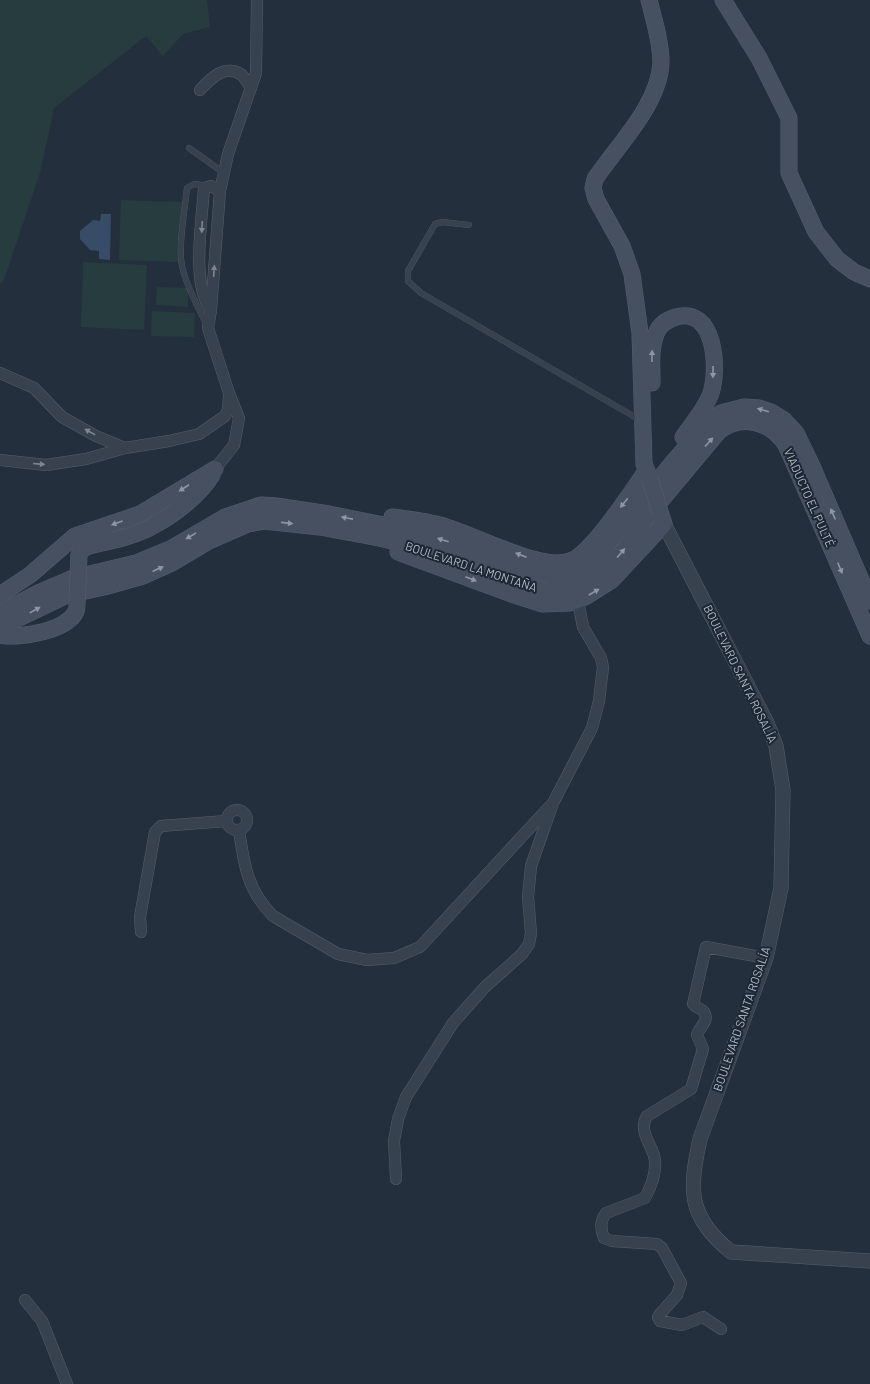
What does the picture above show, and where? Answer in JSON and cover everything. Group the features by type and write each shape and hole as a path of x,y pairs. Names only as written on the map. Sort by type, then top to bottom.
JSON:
{"main road":[{"path":"379,538 395,551 514,595 542,604 561,604 578,601 612,580 653,515 642,421 640,333 632,274 622,246 596,200 593,188 595,179 634,126 651,99 659,78 661,63 659,47 649,0"},
{"path":"723,0 759,58 789,118 789,173 816,232 837,259 854,272 870,279"},
{"path":"367,522 381,515 427,522 455,530 540,562 564,562 581,554 648,475 652,348 655,335 664,322 684,315 699,320 708,332 712,347 713,378 709,398 675,450 673,462"},
{"name":"VIADUCTO EL PULTÉ","path":"653,515 673,462 708,422 721,413 744,407 759,408 771,412 784,420 796,432 870,601"},
{"name":"VIADUCTO EL PULTÉ","path":"653,515 705,446 724,427 750,421 771,428 786,445 870,636"},
{"path":"0,635 9,637 24,635 58,626 65,622 76,612 79,555 81,550 89,546 142,531 163,520 204,487 215,469"},
{"path":"0,595 30,575 75,536 140,514 215,469"},
{"name":"BOULEVARD LA MONTAÑA","path":"0,613 38,593 73,578 136,563 172,548 225,516 261,505 276,506 367,522 424,534 533,572 559,576 572,574 584,568 653,515"},
{"name":"BOULEVARD LA MONTAÑA","path":"0,627 67,595 104,587 143,576 172,563 209,541 248,524 264,521 285,522 379,538 409,545 466,563 532,588 540,590 563,591 581,586 596,578 622,553 653,515"}],"street":[{"path":"215,469 234,445 238,431 239,418 229,393 208,328 211,310 220,191 228,154 256,73 258,0"},
{"path":"200,90 216,74 228,71 241,75 251,88"},
{"path":"211,310 205,303 201,289 199,271 204,188 211,186 220,191"},
{"path":"0,373 34,388 62,417 96,436 125,448"},
{"path":"0,460 46,465 86,459 125,448 169,442 199,434 225,416 228,410 229,393"},
{"name":"BOULEVARD SANTA ROSALÍA","path":"653,515 720,631 766,723 776,746 783,797 781,888 766,958 700,1139 695,1160 693,1197 700,1217 707,1228 731,1252 870,1261"},
{"path":"396,1179 394,1141 398,1119 406,1097 453,1023 485,987 522,954 529,944 531,933 528,897 531,866 553,802 592,728 599,701 603,667 601,658 583,627 578,601"},
{"path":"239,830 247,878 266,908 273,916 338,954 367,960 394,958 420,947 553,802"},
{"path":"226,821 230,812 236,809 242,811 246,817 246,823 239,830"},
{"path":"226,821 229,827 239,830"},
{"path":"141,932 140,917 155,832 161,826 226,821"},
{"path":"721,1330 703,1316 682,1326 660,1322 658,1317 677,1295 681,1283 666,1254 657,1244 612,1241 604,1238 601,1230 602,1222 606,1213 645,1198 650,1188 655,1167 655,1160 645,1135 645,1119 647,1116 691,1089 703,1049 697,1035 705,1024 706,1016 703,1011 694,1004 706,947 766,958"},
{"path":"25,1300 42,1321 67,1384"}],"lane":[{"path":"189,148 224,173"},
{"path":"204,188 194,184 187,188 182,229 182,265 196,305 208,328"},
{"path":"469,225 442,222 435,224 408,271 408,281 421,293 642,421"}],"green space":[{"path":"0,0 207,0 210,27 183,34 163,56 146,36 54,108 40,173 3,283 0,283"},
{"path":"121,200 183,202 181,262 119,260"},
{"path":"83,262 147,265 144,330 81,327"},
{"path":"157,287 188,288 188,307 156,305"},
{"path":"152,311 195,313 194,337 151,336"}],"water":[{"path":"101,214 111,214 110,260 99,259 99,251 90,250 80,239 80,231 93,220 100,221"}]}
